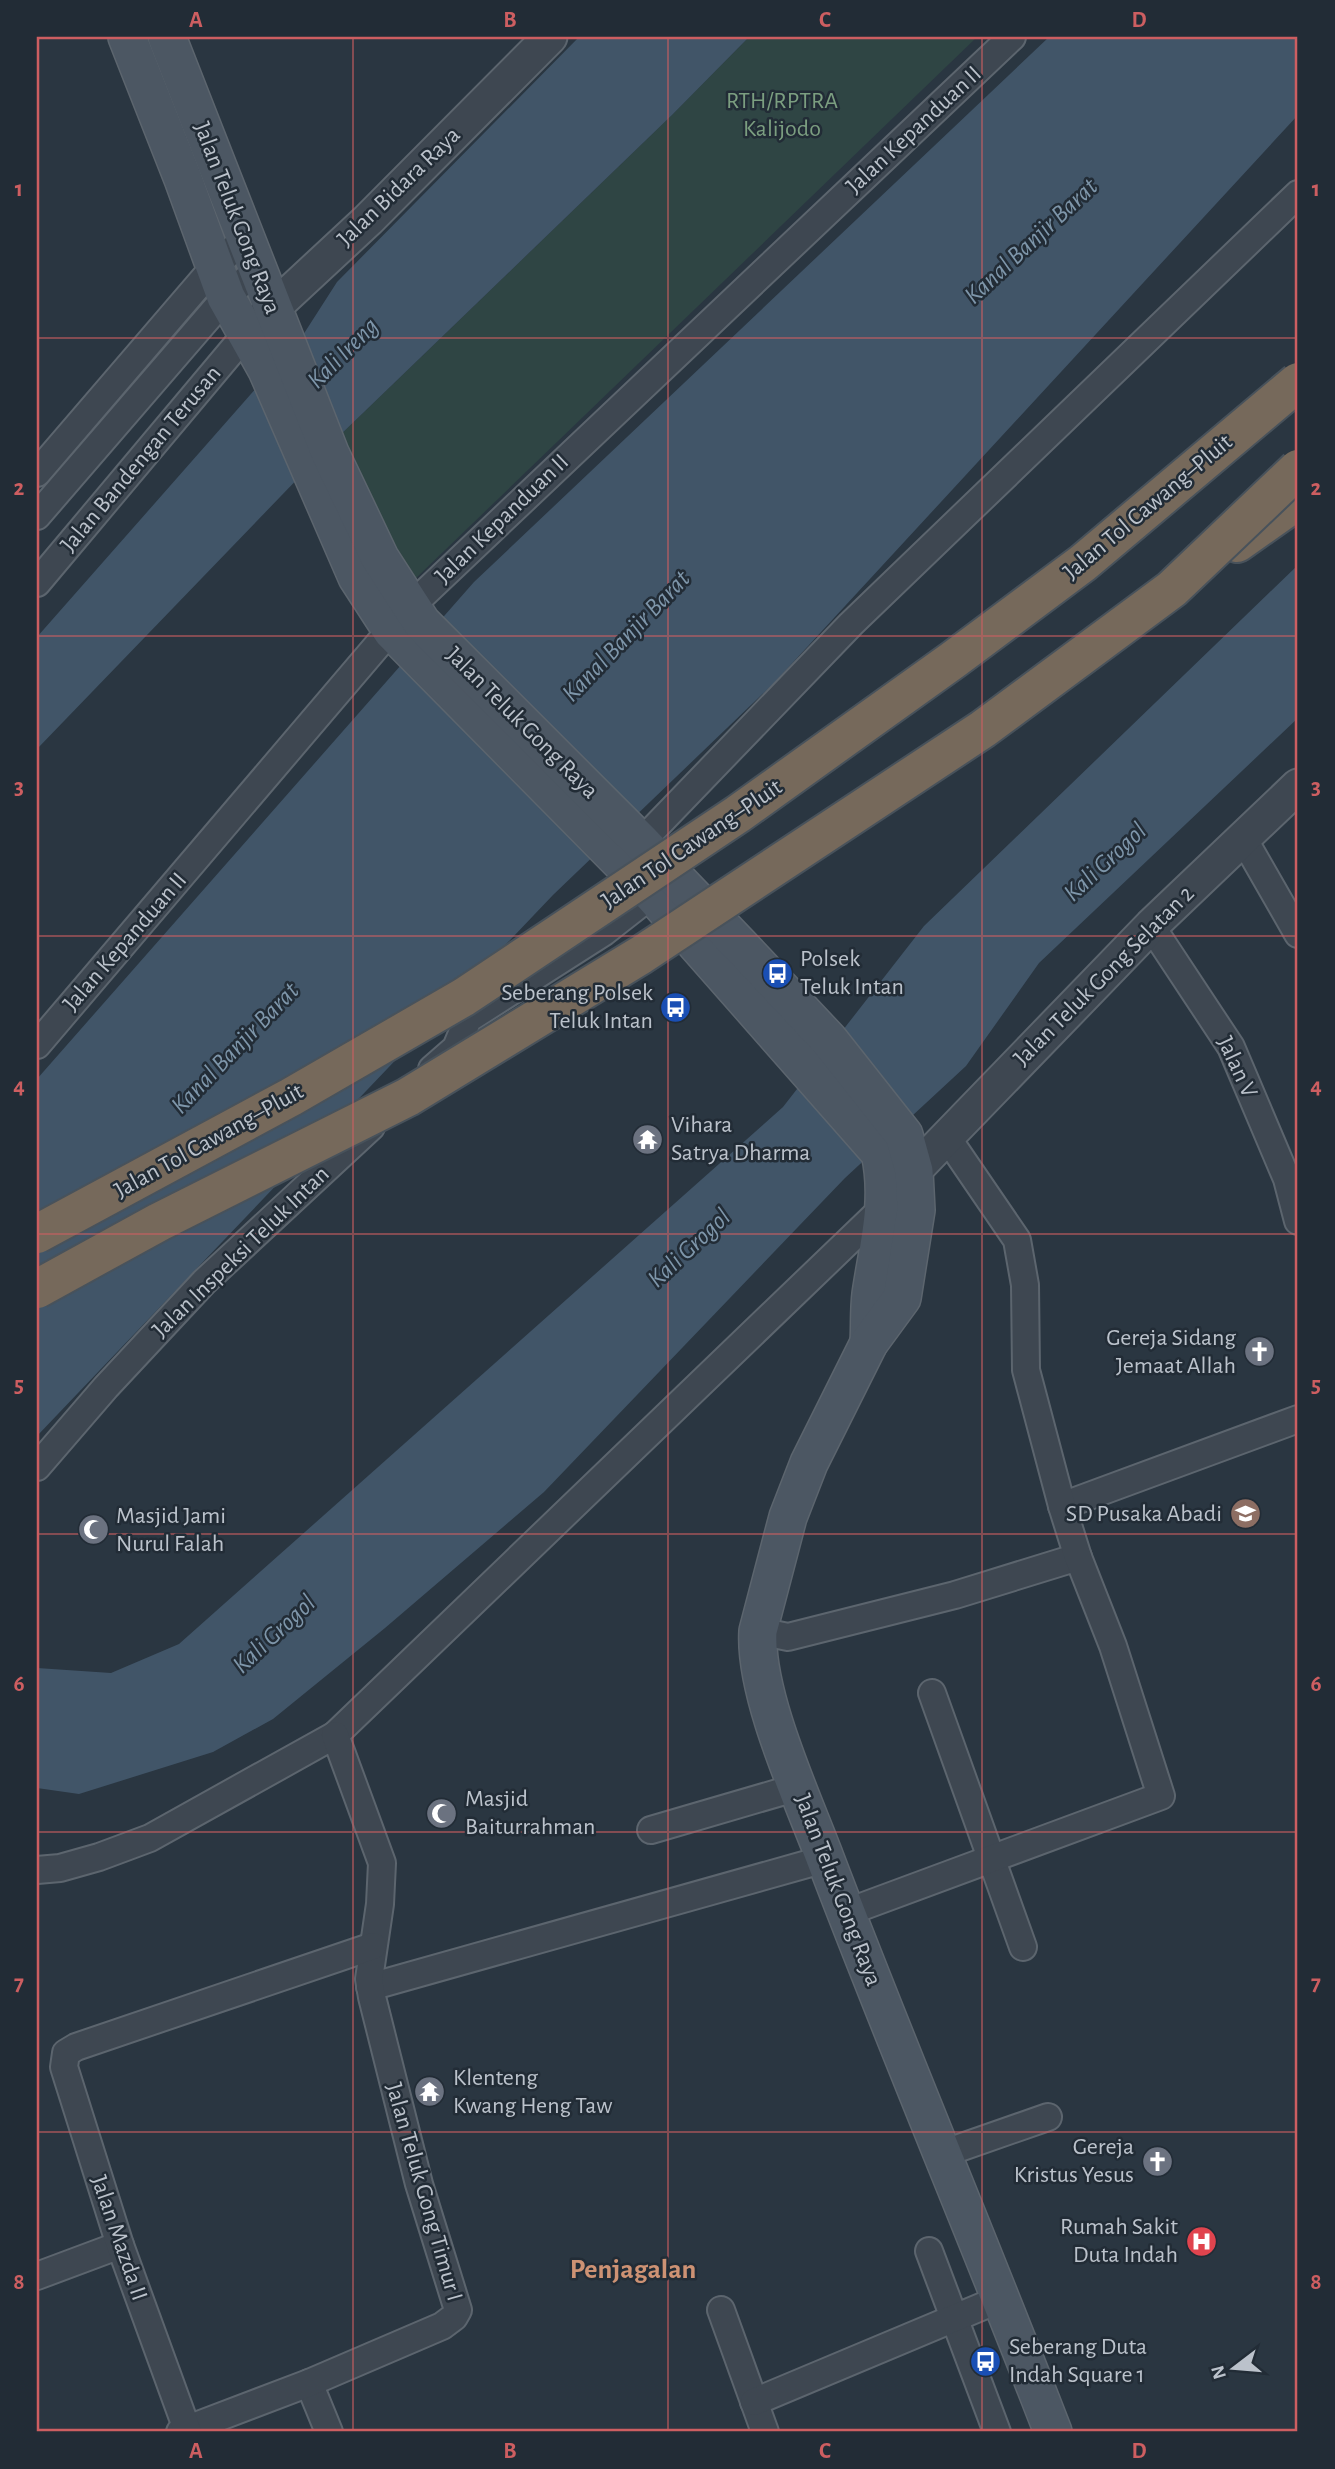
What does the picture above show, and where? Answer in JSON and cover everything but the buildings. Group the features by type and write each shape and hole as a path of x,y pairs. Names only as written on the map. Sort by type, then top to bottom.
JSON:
{"highway":[{"name":"Jalan Tol Cawang–Pluit","path":"37,1234 291,1097 464,997 727,822 1083,563 1298,382"},
{"name":"Jalan Tol Cawang–Pluit","path":"37,1289 159,1222 408,1097 641,955 983,729 1172,589 1298,469"},
{"path":"1172,589 1298,500"}],"main road":[{"name":"Jalan Teluk Gong Raya","path":"127,37 220,282 246,334 278,359"},
{"name":"Jalan Teluk Gong Raya","path":"167,37 271,308 278,359 322,463 357,577 626,840 672,896 727,977 806,1069 892,1144"},
{"name":"Jalan Teluk Gong Raya","path":"672,896 829,1041 892,1144 914,1171 916,1210 902,1298 869,1343 809,1463 788,1517 757,1642 764,1688 845,1913 1053,2432"},
{"name":"Jalan Teluk Gong Raya","path":"869,1343 871,1297 884,1213 884,1172 892,1144"},
{"path":"884,1213 895,1192 914,1171"}],"street":[{"name":"Jalan Bidara Raya","path":"246,334 368,220 550,37"},
{"name":"Jalan Kepanduan II","path":"37,1045 408,627 590,434 1012,37"},
{"path":"626,840 1298,194"},
{"path":"37,472 251,253"},
{"path":"42,499 220,282"},
{"name":"Jalan Bandengan Terusan","path":"37,583 246,334"},
{"name":"Jalan Teluk Gong Selatan 2","path":"914,1171 1151,926 1298,786"},
{"path":"1243,838 1298,934"},
{"name":"Jalan Inspeksi Teluk Intan","path":"37,1467 106,1387 204,1282 456,1048 486,1039 621,950 672,896"},
{"name":"Jalan V","path":"1151,926 1231,1047 1287,1179 1298,1221"},
{"path":"845,1913 1161,1796 1114,1646 1078,1557 1026,1370 1025,1285 1017,1240 946,1136"},
{"path":"37,1870 60,1868 99,1857 150,1838 335,1735 884,1213"},
{"path":"1062,1506 1298,1419"},
{"path":"758,1631 789,1637 955,1595 1078,1557"},
{"path":"932,1693 1023,1947"},
{"name":"Jalan Teluk Gong Timur I","path":"185,2431 309,2383 442,2326 454,2318 458,2310 419,2184 370,1987 382,1863 335,1735"},
{"path":"651,1830 798,1787"},
{"path":"370,1987 825,1859"},
{"name":"Jalan Mazda II","path":"185,2431 120,2245 64,2067 66,2053 76,2047 373,1946"},
{"path":"942,2154 1048,2117"},
{"path":"37,2276 120,2245"},
{"path":"929,2251 997,2432"},
{"path":"754,2402 1000,2299"},
{"path":"721,2310 765,2432"},
{"path":"309,2383 329,2432"}],"green space":[{"name":"RTH/RPTRA Kalijodo","path":"749,37 977,37 415,579 395,553 335,440 672,115"}],"water":[{"name":"Kali Ireng","path":"579,37 749,37 672,115 335,440 37,749 37,637 303,335 337,282"},
{"name":"Kanal Banjir Barat","path":"1049,37 1298,37 1298,115 774,683 553,895 37,1436 37,1079 474,582"},
{"name":"Kali Grogol","path":"1298,565 1298,718 1039,963 966,1066 845,1178 544,1492 385,1628 273,1719 213,1752 79,1794 37,1788 37,1668 111,1673 179,1644 783,1107 924,926"}],"place":[{"name":"Polsek Teluk Intan","path":"777,973"},
{"name":"Seberang Polsek Teluk Intan","path":"676,1007"},
{"name":"Vihara Satrya Dharma","path":"648,1139"},
{"name":"Gereja Sidang Jemaat Allah","path":"1259,1352"},
{"name":"SD Pusaka Abadi","path":"1245,1514"},
{"name":"Masjid Jami Nurul Falah","path":"93,1530"},
{"name":"Masjid Baiturrahman","path":"442,1813"},
{"name":"Klenteng Kwang Heng Taw","path":"430,2092"},
{"name":"Gereja Kristus Yesus","path":"1157,2161"},
{"name":"Rumah Sakit Duta Indah","path":"1201,2241"},
{"name":"Seberang Duta Indah Square 1","path":"986,2361"}],"district":[{"name":"Penjagalan","path":"633,2270"}]}
